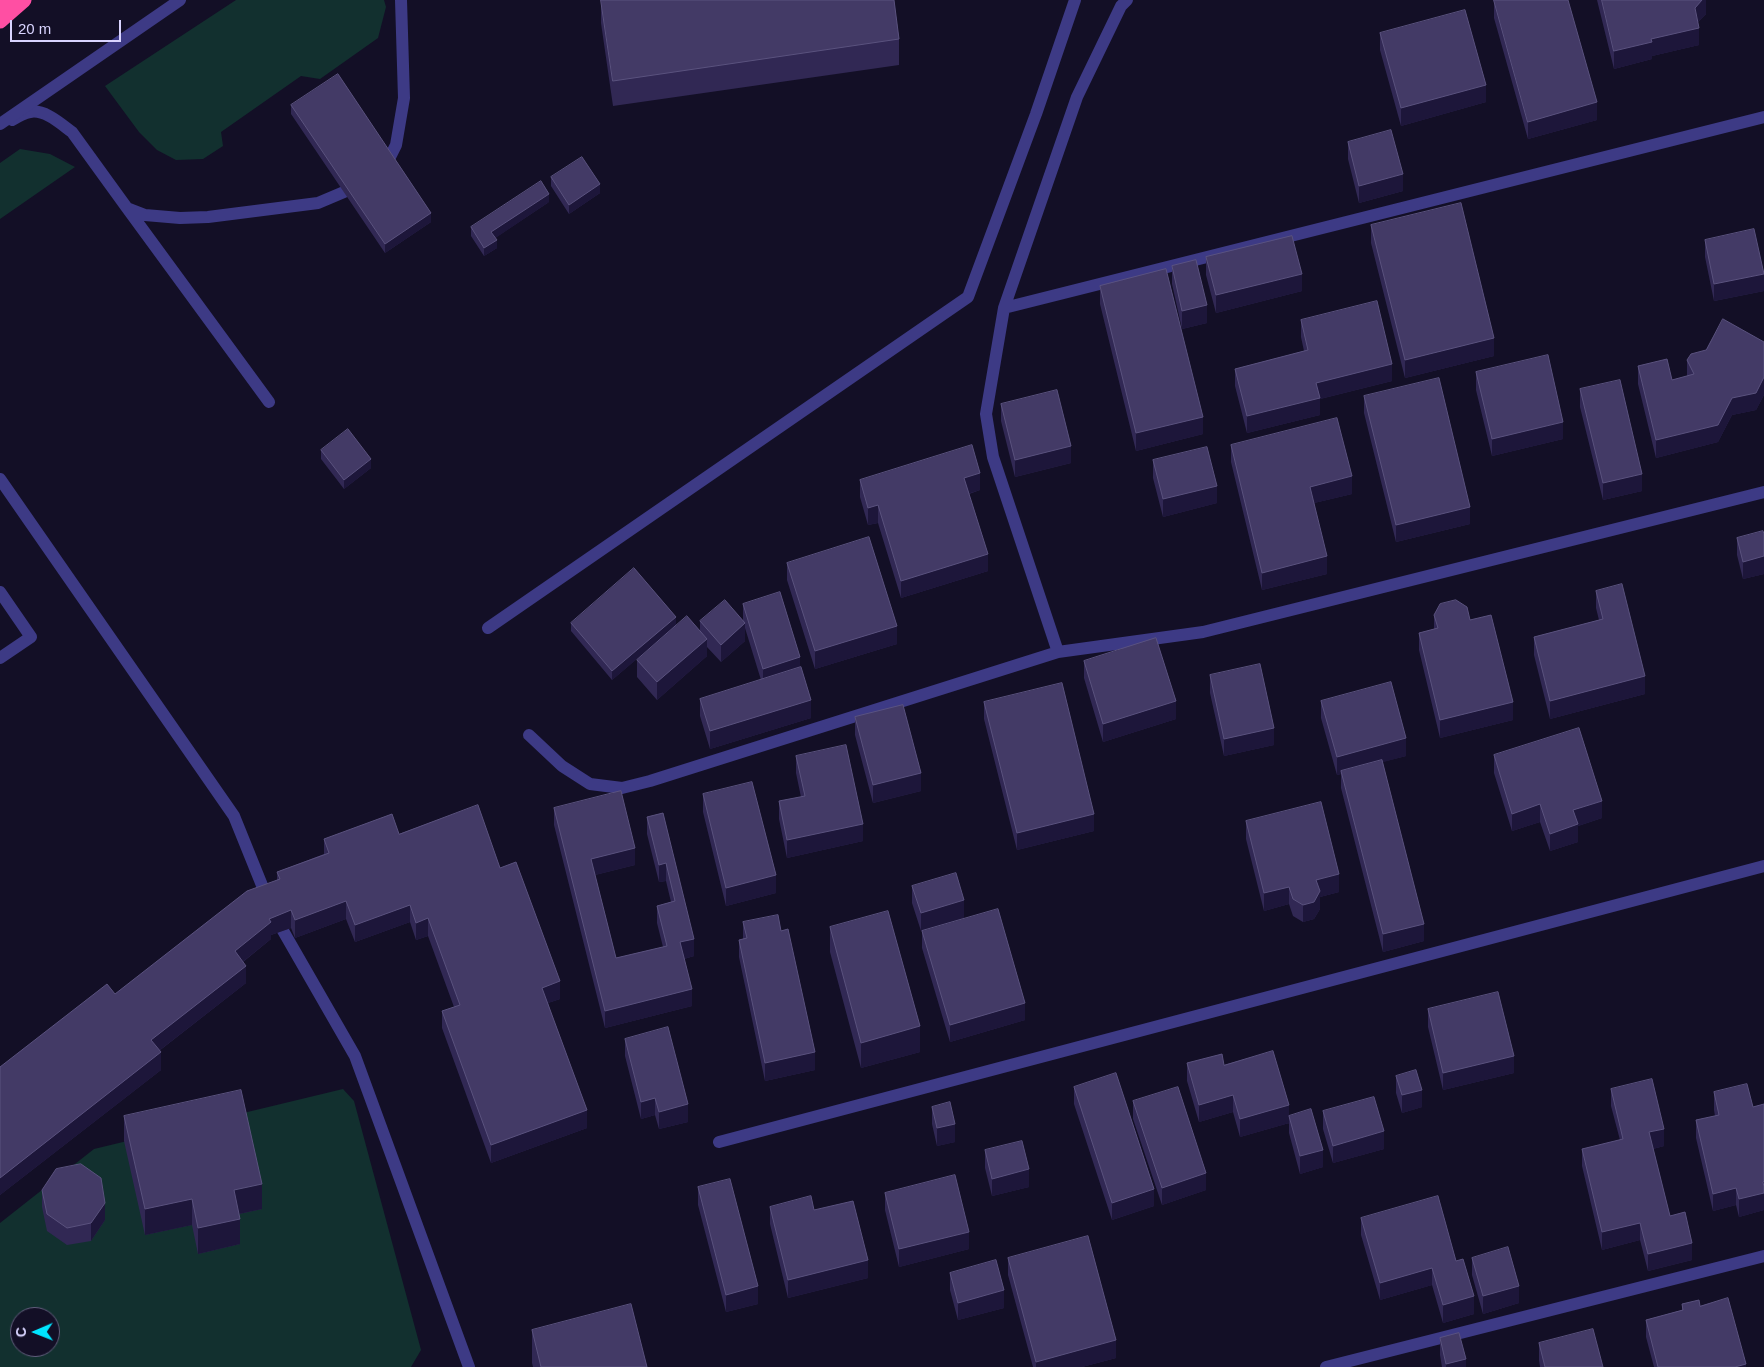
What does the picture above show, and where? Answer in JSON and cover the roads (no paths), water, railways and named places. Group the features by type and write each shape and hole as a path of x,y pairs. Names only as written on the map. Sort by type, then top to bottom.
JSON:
{"highway":[{"path":"0,4 6,0"},
{"path":"0,21 24,0"}],"street":[{"path":"0,124 180,0"},
{"path":"389,159 396,145 404,98 401,0"},
{"path":"488,628 968,297 1036,114 1074,0"},
{"path":"1058,652 996,466 991,448 986,414 1004,308 1077,97 1121,6 1127,0"},
{"path":"0,124 32,111 48,116 72,132 269,402"},
{"path":"1004,308 1764,117"},
{"path":"127,208 145,215 160,217 208,217 318,203 344,192"},
{"path":"0,479 234,816 271,908 356,1056 469,1367"},
{"path":"529,736 562,766 590,784 622,788 650,781 1058,652 1203,632 1764,492"},
{"path":"0,592 32,637 0,658"},
{"path":"720,1142 1764,866"},
{"path":"1326,1367 1764,1256"}]}
